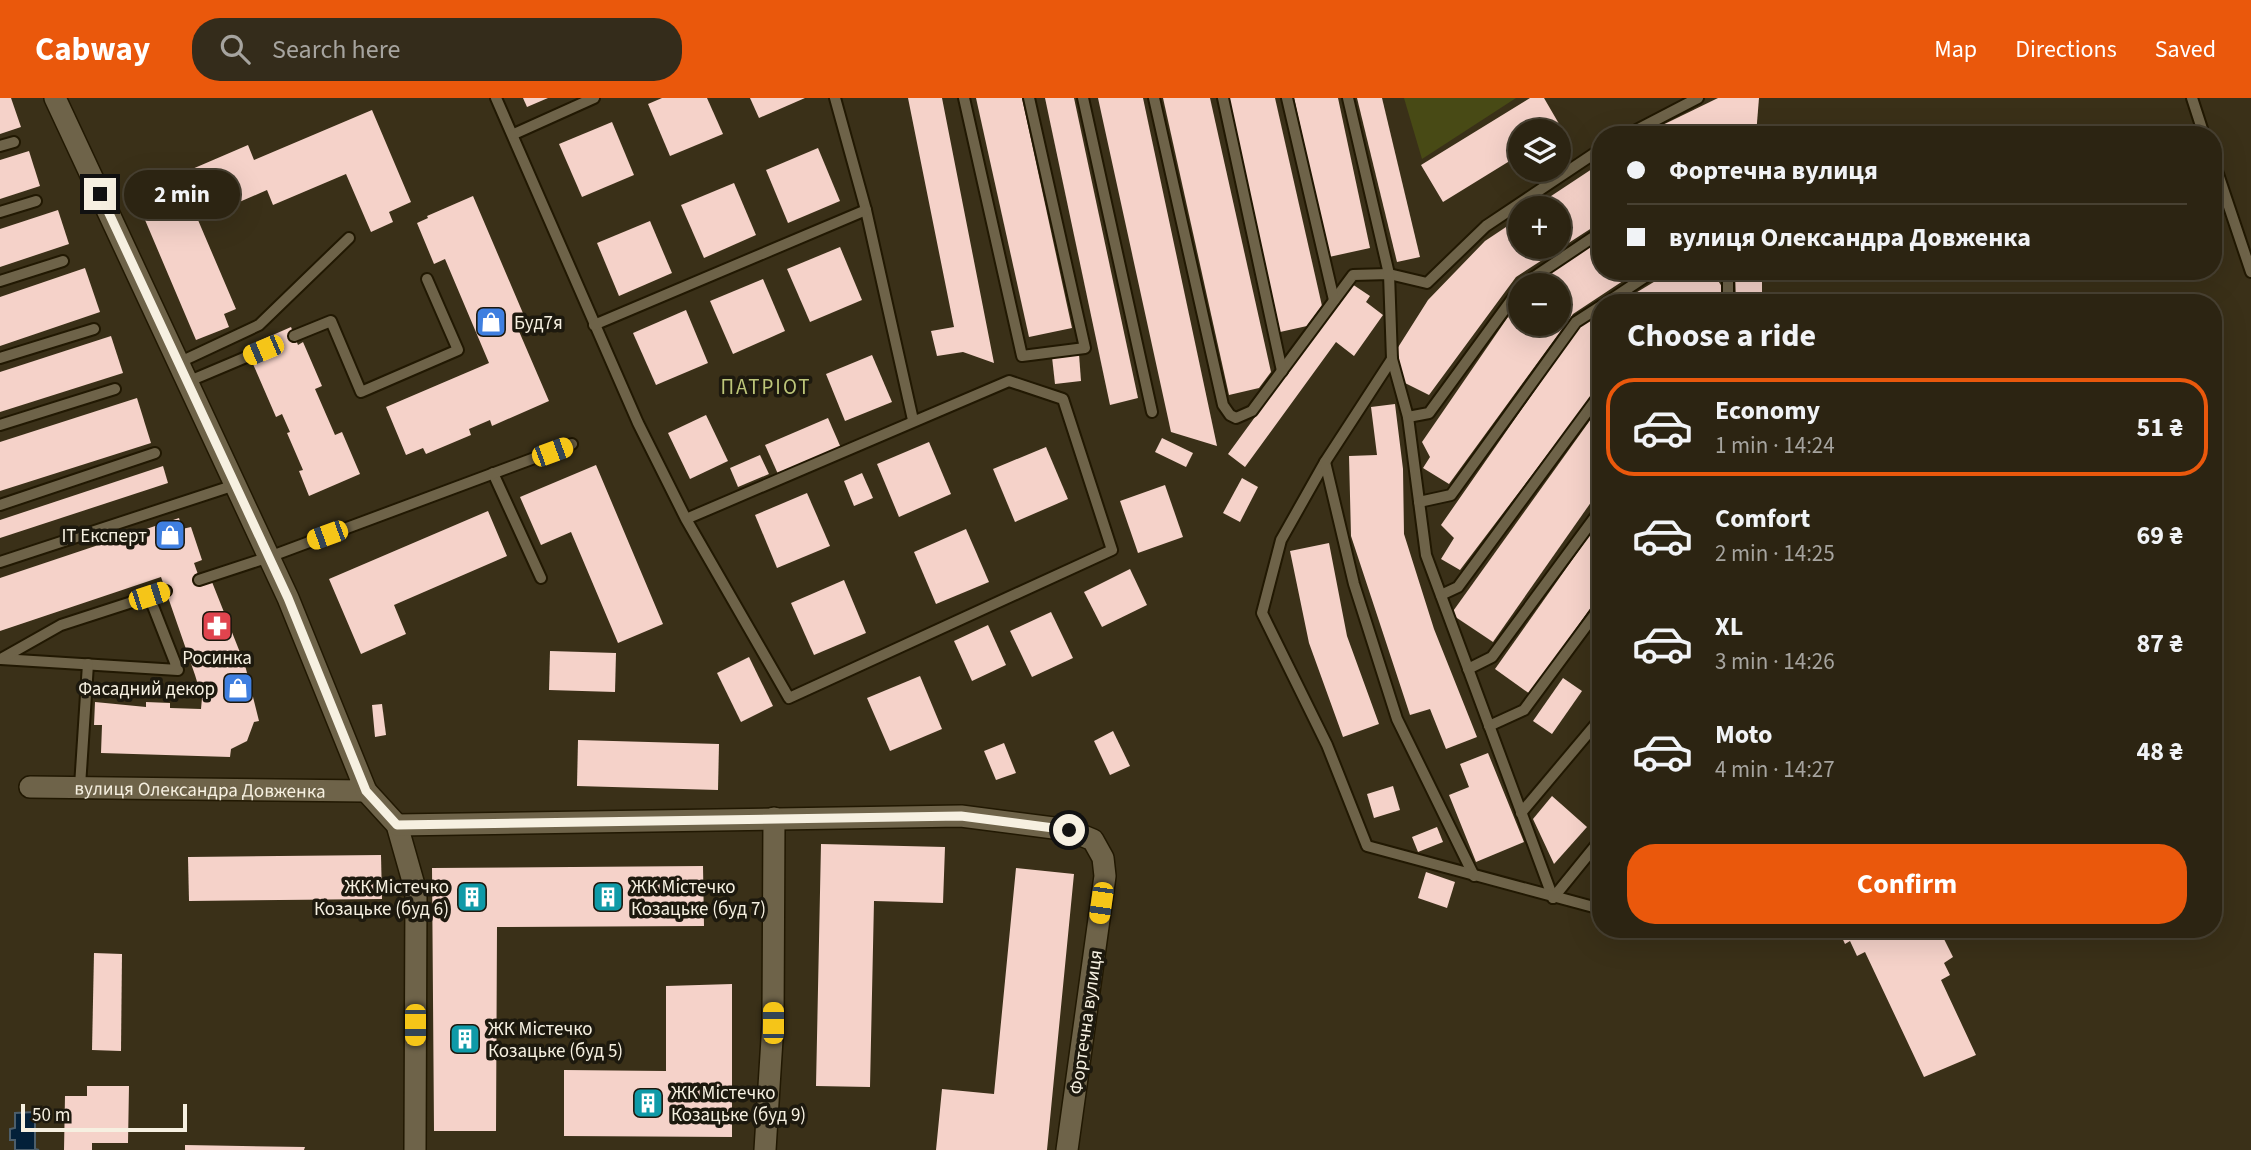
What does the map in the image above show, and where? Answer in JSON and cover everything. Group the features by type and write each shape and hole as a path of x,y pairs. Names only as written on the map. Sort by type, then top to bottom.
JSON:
{"street":[{"path":"55,98 269,557 366,791 397,825 416,892 415,1150"},
{"name":"вулиця Олександра Довженка","path":"30,786 366,791"},
{"name":"Фортечна вулиця","path":"397,825 961,816 1069,830 1093,840 1103,858 1105,876 1067,1150"},
{"path":"765,1150 773,1023 774,818"}],"lane":[{"path":"496,98 514,134 594,325 686,519 789,698 1112,550 1063,399 1009,382 913,420 686,519"},
{"path":"514,134 594,98"},
{"path":"835,98 866,210 913,420"},
{"path":"964,98 1022,356 1085,348 1029,98"},
{"path":"1083,98 1152,412"},
{"path":"1154,98 1225,411 1236,418 1248,415 1353,275 1389,274 1427,283 1486,226 1592,155"},
{"path":"1223,98 1282,371"},
{"path":"1287,98 1334,300"},
{"path":"1348,98 1389,274 1392,359 1408,417 1426,555 1553,898"},
{"path":"1644,126 1698,98"},
{"path":"2192,98 2201,126"},
{"path":"0,146 14,142"},
{"path":"2222,186 2251,272"},
{"path":"0,212 36,201"},
{"path":"594,325 866,210"},
{"path":"183,373 259,325 349,238"},
{"path":"1541,273 1592,238"},
{"path":"0,281 63,261"},
{"path":"295,336 331,320 361,391 458,350 428,279"},
{"path":"1618,294 1640,280"},
{"path":"1408,417 1429,414 1508,305"},
{"path":"1419,502 1451,495 1576,322 1592,311"},
{"path":"0,358 94,329"},
{"path":"183,373 263,350"},
{"path":"1392,359 1325,462 1281,540 1262,613 1327,745 1367,846 1592,907"},
{"path":"0,425 115,390"},
{"path":"1441,596 1458,587 1592,405"},
{"path":"200,580 572,444"},
{"path":"0,505 155,453"},
{"path":"1325,462 1354,583 1397,719 1474,876"},
{"path":"493,473 541,578"},
{"path":"0,562 235,485"},
{"path":"1468,669 1492,657 1592,521"},
{"path":"1,659 61,625 166,591"},
{"path":"1,659 177,670 149,596"},
{"path":"1489,726 1524,710 1592,619"},
{"path":"80,786 88,664"},
{"path":"1521,813 1592,729"},
{"path":"1553,898 1592,850"}],"shaded area":[{"path":"1404,98 1516,98 1422,159"}],"water":[{"path":"35,1112 35,1149 39,1150 15,1150 15,1140 10,1140 10,1129 15,1128 15,1113"}],"building":[{"path":"0,98 11,98 21,127 0,134"},
{"path":"523,98 548,98 527,107"},
{"path":"662,98 707,98 723,134 670,156 648,104"},
{"path":"750,98 805,98 759,118"},
{"path":"908,98 942,98 994,363 963,352 937,356 931,331 954,327"},
{"path":"976,98 1022,98 1072,328 1029,337"},
{"path":"1045,98 1074,98 1138,398 1110,405"},
{"path":"1098,98 1143,98 1217,446 1171,432"},
{"path":"1163,98 1210,98 1271,372 1259,388 1229,395"},
{"path":"1229,98 1275,98 1322,306 1307,326 1280,332"},
{"path":"1294,98 1338,98 1370,248 1329,257"},
{"path":"1357,98 1382,98 1420,257 1397,262"},
{"path":"1530,98 1544,98 1556,119 1508,119 1508,162 1443,202 1421,165"},
{"path":"1718,98 1759,98 1757,126 1660,126"},
{"path":"372,110 411,202 389,212 393,222 371,232 346,174 273,205 267,190 198,220 236,309 224,314 229,327 196,340 134,194 248,145 254,160"},
{"path":"612,122 634,175 582,197 559,144"},
{"path":"818,148 840,201 788,223 766,170"},
{"path":"29,151 40,186 0,199 0,160"},
{"path":"1592,169 1592,228 1571,241 1571,196 1551,196"},
{"path":"734,183 756,235 704,258 681,205"},
{"path":"473,196 528,325 518,329 549,401 492,426 490,420 469,429 471,435 426,454 423,448 406,455 386,407 489,363 445,259 434,264 417,223"},
{"path":"58,210 69,244 0,267 0,229"},
{"path":"650,221 672,273 619,296 597,243"},
{"path":"1508,226 1508,259 1544,259 1522,273 1508,273 1508,288 1429,395 1403,382 1397,349 1428,300 1485,241"},
{"path":"1592,245 1592,280 1624,280 1603,294 1592,294 1592,301 1571,317 1571,273 1547,273"},
{"path":"840,247 862,300 810,322 787,269"},
{"path":"85,268 100,312 0,346 0,297"},
{"path":"763,279 785,331 733,354 710,301"},
{"path":"1657,280 1718,280 1724,290 1718,294 1634,294"},
{"path":"1735,280 1762,280 1762,294 1736,294"},
{"path":"1352,284 1370,296 1366,302 1383,315 1354,356 1336,342 1245,467 1228,454"},
{"path":"686,310 708,363 656,385 633,333"},
{"path":"1508,317 1508,336 1557,336 1449,484 1423,468 1430,457 1422,442"},
{"path":"1592,319 1592,396 1460,570 1441,559 1454,538 1441,525 1579,327"},
{"path":"291,327 298,345 303,342 322,386 315,389 335,435 342,432 360,474 309,496 299,471 303,470 287,433 290,432 282,414 276,417 253,364 267,358 259,341"},
{"path":"111,336 123,373 0,412 0,372"},
{"path":"1079,354 1081,381 1055,384 1052,357"},
{"path":"872,355 892,402 845,421 826,374"},
{"path":"137,398 151,443 0,491 0,442"},
{"path":"1395,404 1403,469 1404,534 1434,629 1477,737 1446,749 1430,709 1410,715 1351,536 1349,456 1377,455 1371,407"},
{"path":"706,415 728,461 690,479 668,433"},
{"path":"828,418 841,448 778,474 765,445"},
{"path":"1592,418 1592,501 1493,642 1451,614"},
{"path":"1162,438 1193,453 1186,467 1155,452"},
{"path":"929,442 951,494 899,517 877,464"},
{"path":"1046,447 1068,499 1015,522 993,469"},
{"path":"760,455 769,474 738,487 730,468"},
{"path":"596,465 663,624 618,643 571,532 541,545 520,497"},
{"path":"163,466 168,483 0,538 0,520"},
{"path":"862,473 873,498 854,506 844,481"},
{"path":"1242,478 1258,487 1240,522 1223,513"},
{"path":"1165,485 1183,537 1138,553 1120,501"},
{"path":"807,493 830,546 777,568 755,515"},
{"path":"488,511 507,556 394,605 406,634 361,654 329,579"},
{"path":"179,518 182,529 191,527 202,560 194,563 202,586 212,582 245,665 259,721 254,722 247,741 231,749 230,757 101,753 102,725 94,725 95,702 146,707 146,702 170,703 170,708 201,709 202,698 161,577 0,631 0,578"},
{"path":"966,529 989,582 936,604 914,552"},
{"path":"1592,532 1592,606 1530,694 1495,669"},
{"path":"1329,543 1347,636 1379,724 1343,737 1309,643 1290,551"},
{"path":"1130,569 1147,605 1102,627 1084,592"},
{"path":"844,580 866,633 814,655 791,603"},
{"path":"1051,612 1073,658 1032,677 1010,631"},
{"path":"988,625 1006,665 972,681 954,641"},
{"path":"550,651 616,653 615,692 549,690"},
{"path":"749,657 773,706 741,722 717,673"},
{"path":"920,676 942,729 890,751 867,698"},
{"path":"1563,678 1582,691 1552,734 1533,721"},
{"path":"382,704 386,735 375,737 372,705"},
{"path":"1113,731 1130,766 1110,775 1094,741"},
{"path":"578,740 719,744 718,790 577,786"},
{"path":"1004,743 1016,773 996,780 984,751"},
{"path":"1488,753 1524,842 1476,862 1449,795 1469,787 1460,764"},
{"path":"1393,786 1400,810 1374,818 1367,794"},
{"path":"1552,796 1587,827 1554,864 1533,819"},
{"path":"1437,827 1443,842 1418,852 1412,837"},
{"path":"821,844 945,847 943,903 874,901 870,1087 816,1086"},
{"path":"381,855 382,899 189,901 188,857"},
{"path":"703,866 704,926 497,927 496,1131 434,1131 432,868"},
{"path":"1016,868 1074,874 1047,1150 936,1150 942,1089 994,1094"},
{"path":"1426,872 1455,882 1447,908 1418,898"},
{"path":"1842,938 1944,938 1953,957 1944,963 1950,975 1941,980 1976,1055 1924,1077 1865,952 1857,956 1850,941 1845,944"},
{"path":"94,953 122,954 121,1051 92,1050"},
{"name":"ЖК Містечко Козацьке (буд 9)","path":"732,984 732,1137 564,1136 564,1070 666,1071 666,986"},
{"path":"87,1086 129,1086 128,1143 92,1143 92,1150 64,1150 65,1096 87,1096"},
{"path":"185,1145 305,1147 304,1150 185,1150"}],"place":[{"name":"Буд7я","path":"491,322"},
{"name":"IT Експерт","path":"170,535"},
{"name":"Росинка","path":"217,626"},
{"name":"Фасадний декор","path":"238,688"},
{"name":"ЖК Містечко Козацьке (буд 6)","path":"472,897"},
{"name":"ЖК Містечко Козацьке (буд 7)","path":"608,897"},
{"name":"ЖК Містечко Козацьке (буд 5)","path":"465,1039"},
{"name":"ЖК Містечко Козацьке (буд 9)","path":"648,1103"}],"district":[{"name":"ПАТРІОТ","path":"766,387"}],"route":[{"path":"100,194 288,598 366,791 397,825 961,816 1069,830"}]}
